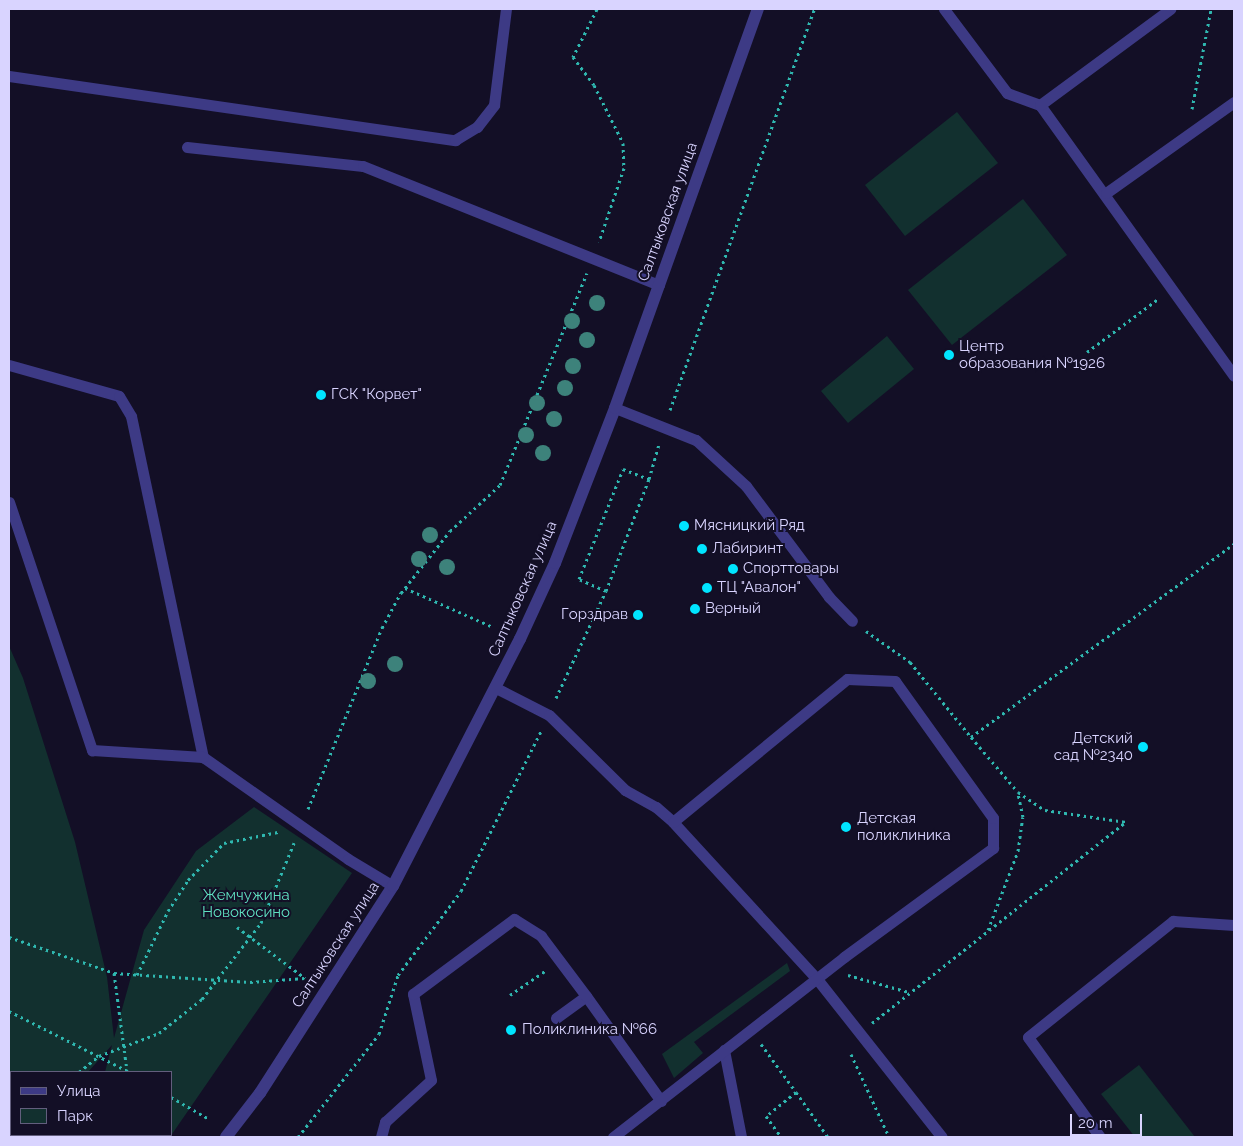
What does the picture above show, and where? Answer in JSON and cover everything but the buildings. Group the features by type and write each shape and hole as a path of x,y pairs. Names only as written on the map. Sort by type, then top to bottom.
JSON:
{"street":[{"name":"Салтыковская улица","path":"226,1137 260,1092 392,886 496,688 555,563 615,408 758,9"}],"lane":[{"path":"9,76 455,140 477,126 494,105 506,9"},
{"path":"944,9 1007,93 1040,105 1106,193 1234,376"},
{"path":"1040,105 1170,9"},
{"path":"1106,193 1234,102"},
{"path":"186,147 363,166 659,285"},
{"path":"9,365 120,396 132,416 203,758"},
{"path":"615,408 696,440 746,486 828,597 852,621"},
{"path":"9,502 92,750 203,758 301,827 392,886"},
{"path":"613,1137 828,970 993,848 993,818 895,681 847,679 673,822"},
{"path":"496,688 549,715 626,790 656,807 673,822 817,979 861,1032 942,1137"},
{"path":"381,1137 384,1122 431,1080 413,994 514,919 541,936 661,1101"},
{"path":"1100,1137 1028,1037 1173,921 1234,925"},
{"path":"556,1018 586,996"},
{"path":"724,1050 742,1137"}],"path":[{"path":"80,1071 99,1056 159,1033 202,999 261,923 382,628 405,588 450,531 500,484 593,259 624,168 623,142 594,85 573,57 597,9"},
{"path":"298,1137 379,1034 398,975 462,891 549,715 606,591 649,479 664,428 814,9"},
{"path":"1188,134 1211,9"},
{"path":"1087,352 1172,288"},
{"path":"606,591 579,579 623,469 649,479"},
{"path":"971,738 1234,544"},
{"path":"405,588 493,627"},
{"path":"852,621 910,662 971,738 1018,792 1045,810 1126,822 861,1032"},
{"path":"987,931 1018,851 1023,817 1018,792"},
{"path":"137,975 168,911 188,880 224,843 301,827"},
{"path":"9,937 114,974 250,982 305,978 237,927"},
{"path":"510,995 560,961"},
{"path":"828,970 910,992"},
{"path":"114,974 129,1071"},
{"path":"9,1011 129,1071"},
{"path":"750,1030 828,1137"},
{"path":"849,1049 889,1137"},
{"path":"781,1137 766,1116 796,1092"},
{"path":"172,1098 209,1119"}],"green space":[{"path":"957,112 998,163 905,236 865,185"},
{"path":"1023,199 1067,255 952,345 908,290"},
{"path":"887,336 914,369 848,423 821,391"},
{"name":"Жемчужина Новокосино","path":"9,646 23,678 75,842 107,977 114,1038 144,930 196,851 254,807 352,873 172,1134 172,1071 105,1071 112,1045 89,1071 10,1071 9,1120"},
{"path":"787,963 790,971 694,1042 703,1053 674,1078 662,1054"},
{"path":"1139,1065 1195,1137 1135,1137 1101,1094"},
{"path":"108,1136 171,1136 170,1137 46,1137"}],"place":[{"name":"Центр образования №1926","path":"949,355"},
{"name":"ГСК \"Корвет\"","path":"321,395"},
{"name":"Мясницкий Ряд","path":"684,526"},
{"name":"Лабиринт","path":"702,549"},
{"name":"Спорттовары","path":"733,569"},
{"name":"ТЦ \"Авалон\"","path":"707,588"},
{"name":"Верный","path":"695,609"},
{"name":"Горздрав","path":"638,615"},
{"name":"Детский сад №2340","path":"1143,747"},
{"name":"Детская поликлиника","path":"846,827"},
{"name":"Поликлиника №66","path":"511,1030"}]}
